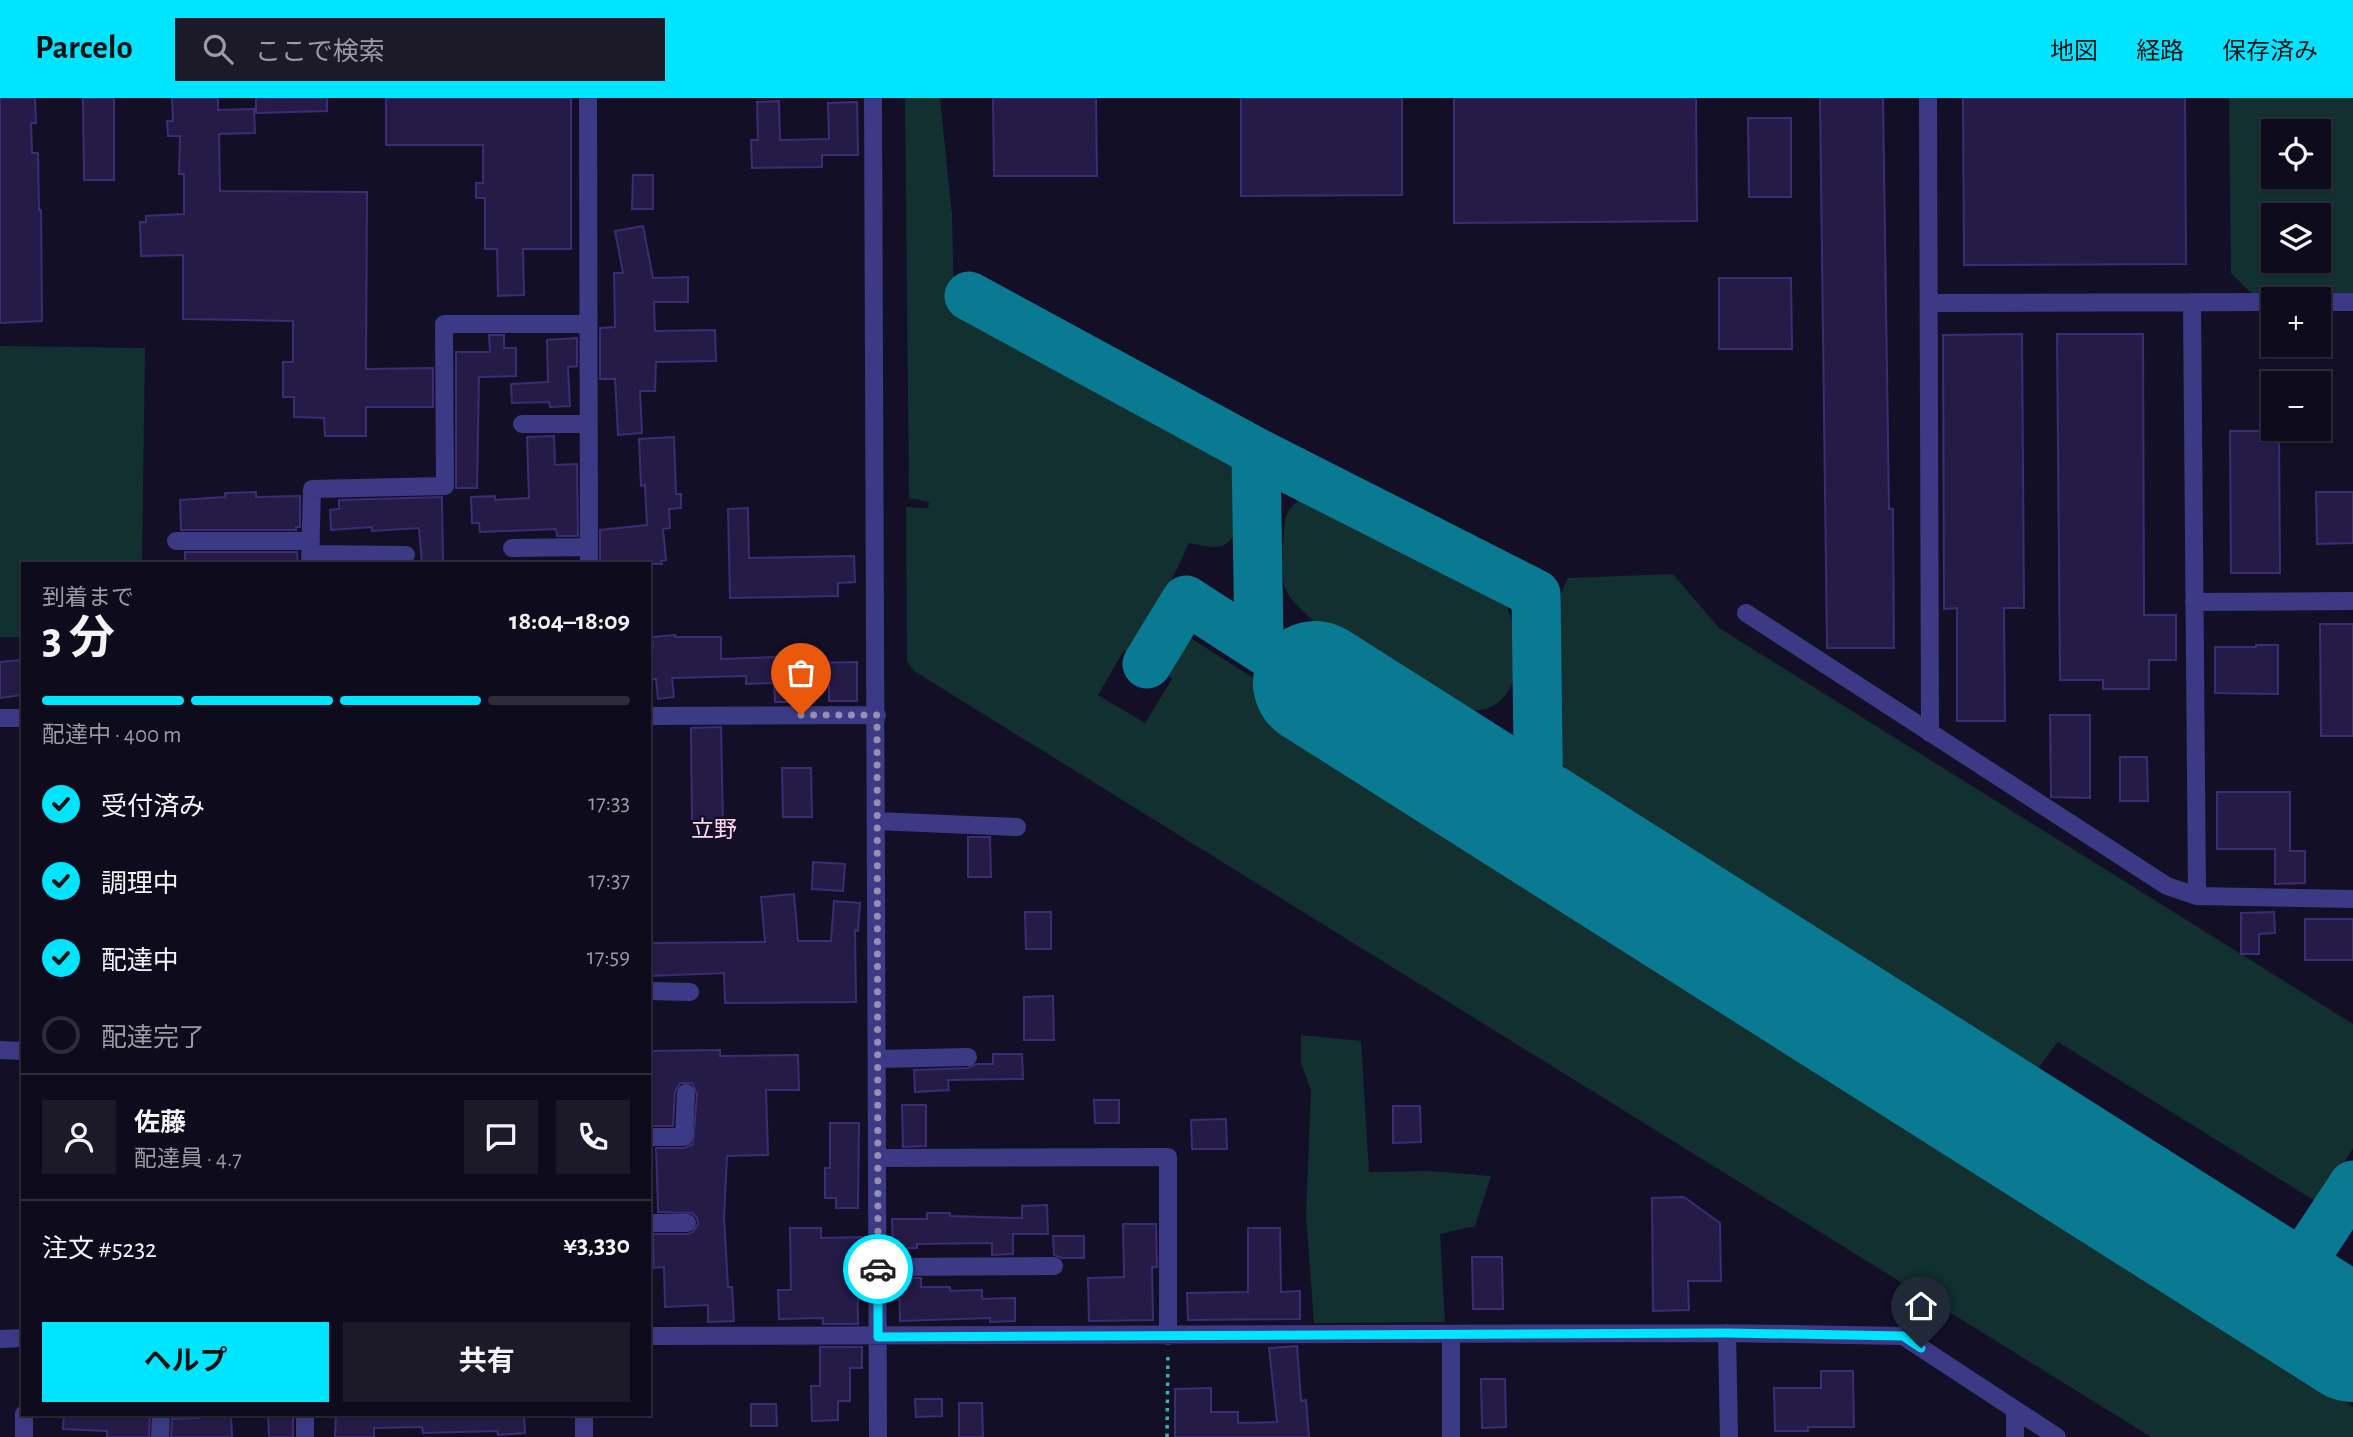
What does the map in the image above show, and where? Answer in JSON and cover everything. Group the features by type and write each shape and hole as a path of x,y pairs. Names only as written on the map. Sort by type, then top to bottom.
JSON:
{"street":[{"path":"512,548 589,555 589,98"},
{"path":"873,98 878,1437"},
{"path":"1928,98 1930,733"},
{"path":"2192,302 2197,897"},
{"path":"1930,303 2261,302"},
{"path":"2331,302 2353,302"},
{"path":"310,553 312,489 445,486 444,324 588,324"},
{"path":"522,424 588,424"},
{"path":"176,541 310,553 406,555"},
{"path":"2194,602 2353,601"},
{"path":"1746,613 2167,886 2197,897 2353,899"},
{"path":"651,716 877,715"},
{"path":"0,718 21,718"},
{"path":"876,821 1017,827"},
{"path":"651,990 690,992"},
{"path":"0,1050 21,1051"},
{"path":"877,1059 968,1057"},
{"path":"651,1137 684,1137 685,1093"},
{"path":"877,1158 1168,1157 1168,1336"},
{"path":"651,1223 687,1223"},
{"path":"878,1267 1054,1266"},
{"path":"651,1336 1727,1333 1903,1336 2057,1437"},
{"path":"1727,1333 1730,1437"},
{"path":"1451,1335 1451,1437"},
{"path":"0,1339 21,1338"},
{"path":"2015,1410 2015,1437"},
{"path":"24,1416 24,1437"},
{"path":"160,1437 161,1416"},
{"path":"305,1416 305,1437"},
{"path":"584,1416 584,1437"}],"path":[{"path":"1167,1437 1168,1336"}],"green space":[{"path":"905,98 940,98 952,215 954,305 1199,433 1225,455 1234,472 1239,505 1232,537 1218,547 1189,543 1156,614 1131,654 1124,650 1098,695 1145,723 1172,679 1168,676 1189,637 1989,1145 1975,1170 2353,1407 2353,1437 2151,1437 914,671 907,661 906,507 928,508 929,502 909,498"},
{"path":"2229,98 2353,98 2353,294 2331,294 2331,287 2261,287 2261,293 2251,293 2231,273"},
{"path":"0,346 145,348 142,562 21,562 21,637 0,637"},
{"path":"1306,497 1324,498 1479,578 1498,593 1510,616 1516,662 1511,684 1500,701 1482,710 1450,706 1310,618 1296,604 1284,583 1284,530 1286,516 1290,510"},
{"path":"1673,574 1719,628 2353,1024 2353,1148 2320,1204 2058,1042 2033,1075 1581,790 1563,764 1561,752 1560,595 1568,578"},
{"path":"1301,1035 1361,1041 1369,1172 1431,1171 1491,1176 1475,1226 1440,1234 1445,1322 1314,1323 1306,1215 1311,1090 1301,1063"}],"building":[{"path":"0,98 35,98 36,123 31,123 32,153 38,153 42,321 0,323"},
{"path":"83,98 114,98 114,180 84,180"},
{"path":"172,98 218,98 218,110 254,109 255,133 219,134 220,191 367,192 366,369 433,368 433,407 366,407 366,436 325,436 324,418 294,417 294,397 283,397 283,362 293,362 293,321 183,319 183,255 141,256 140,222 146,222 146,216 184,214 184,174 179,174 180,136 168,136 167,121 173,121"},
{"path":"256,98 327,98 327,111 256,113"},
{"path":"386,98 571,98 571,249 523,249 524,295 498,296 497,249 485,249 485,198 476,198 476,183 483,183 483,145 386,145"},
{"path":"993,98 1096,98 1097,176 994,176"},
{"path":"1241,98 1402,98 1402,195 1241,196"},
{"path":"1454,98 1696,98 1697,221 1454,223"},
{"path":"1820,98 1883,98 1889,509 1893,509 1894,648 1827,648"},
{"path":"1963,98 2185,98 2186,264 1964,265"},
{"path":"779,101 780,140 829,139 828,103 857,102 858,155 822,155 822,167 752,168 751,140 758,140 757,102"},
{"path":"1748,118 1791,118 1791,197 1749,197"},
{"path":"633,175 653,175 653,209 632,209"},
{"path":"643,226 653,278 688,277 688,302 654,302 655,331 715,330 716,361 656,362 655,391 640,391 642,433 618,435 615,379 600,379 600,328 615,327 614,273 623,273 615,231"},
{"path":"1719,278 1791,278 1792,349 1719,349"},
{"path":"2022,334 2024,608 2004,608 2005,721 1957,721 1957,608 1944,609 1943,335"},
{"path":"2057,334 2143,334 2144,615 2176,615 2176,660 2149,660 2149,689 2103,689 2103,680 2060,680"},
{"path":"489,335 504,335 504,348 516,348 516,376 479,377 477,488 456,488 456,352 490,352"},
{"path":"577,338 577,366 568,367 570,406 550,407 549,402 512,403 511,384 548,382 547,340"},
{"path":"2230,431 2261,431 2261,441 2279,441 2280,573 2231,573"},
{"path":"554,436 555,465 577,464 578,536 557,536 556,529 480,532 479,523 472,523 471,497 495,496 495,500 529,498 527,437"},
{"path":"674,437 676,494 681,494 681,508 669,509 670,528 663,529 666,560 661,561 662,564 600,562 600,530 647,525 645,485 641,486 639,439"},
{"path":"256,492 256,497 300,496 300,527 296,527 296,530 181,530 180,500 225,497 225,493"},
{"path":"2316,492 2353,492 2353,543 2317,544"},
{"path":"442,497 443,562 422,562 419,528 331,530 330,510 339,509 339,500"},
{"path":"748,508 749,558 854,556 855,582 838,583 838,596 730,598 728,509"},
{"path":"185,552 297,552 298,562 185,562"},
{"path":"2320,624 2353,624 2353,736 2321,736"},
{"path":"652,637 721,637 721,659 808,656 808,663 857,662 857,701 829,701 829,686 796,687 796,702 775,702 774,683 746,684 746,676 672,678 674,697 658,699 656,679 652,679 651,669"},
{"path":"2278,645 2278,694 2215,693 2215,647"},
{"path":"20,660 21,695 0,698 0,662"},
{"path":"2050,715 2090,715 2090,798 2051,797"},
{"path":"721,727 723,824 692,825 691,728"},
{"path":"2120,757 2147,757 2148,801 2120,801"},
{"path":"782,768 811,768 812,817 783,817"},
{"path":"2217,792 2290,792 2290,851 2305,851 2305,883 2275,884 2275,849 2217,849"},
{"path":"968,837 990,837 991,877 968,877"},
{"path":"813,862 845,864 843,891 812,889"},
{"path":"794,894 798,941 831,941 834,901 860,903 858,931 855,930 856,1002 725,1003 724,973 651,976 651,943 765,942 761,897"},
{"path":"1025,912 1051,912 1051,949 1026,949"},
{"path":"2274,912 2275,933 2259,934 2259,954 2241,954 2241,913"},
{"path":"2305,919 2353,919 2353,960 2305,960"},
{"path":"1053,996 1054,1040 1024,1040 1024,997"},
{"path":"720,1050 720,1056 798,1055 799,1090 766,1090 768,1155 727,1156 724,1218 728,1287 732,1287 734,1321 708,1322 708,1305 665,1307 664,1267 654,1268 653,1234 688,1234 693,1232 698,1224 692,1213 658,1212 656,1148 685,1148 693,1144 697,1094 692,1083 680,1083 675,1092 673,1126 651,1126 651,1051"},
{"path":"993,1054 1022,1054 1023,1079 948,1080 949,1090 915,1092 914,1070 993,1064"},
{"path":"1094,1100 1119,1100 1119,1123 1095,1123"},
{"path":"902,1105 926,1105 926,1146 903,1147"},
{"path":"1393,1106 1420,1106 1421,1142 1393,1143"},
{"path":"1226,1119 1227,1149 1192,1149 1191,1120"},
{"path":"830,1123 859,1123 858,1208 836,1208 836,1198 825,1198 825,1168 830,1168"},
{"path":"1684,1197 1720,1223 1721,1281 1688,1281 1689,1310 1653,1311 1652,1198"},
{"path":"1047,1205 1048,1234 1013,1234 1013,1254 992,1255 992,1243 917,1244 917,1248 893,1249 892,1219 927,1219 927,1213 1022,1218 1022,1206"},
{"path":"1123,1224 1156,1224 1157,1267 1152,1267 1153,1320 1089,1321 1088,1278 1124,1277"},
{"path":"790,1228 821,1228 821,1238 862,1237 863,1263 857,1263 858,1324 823,1324 823,1318 779,1319 778,1290 791,1290"},
{"path":"1248,1228 1280,1228 1281,1292 1300,1291 1300,1319 1188,1320 1187,1293 1248,1292"},
{"path":"1053,1236 1084,1236 1084,1258 1062,1258 1054,1255"},
{"path":"1472,1257 1502,1257 1503,1309 1473,1309"},
{"path":"899,1278 921,1278 921,1287 950,1287 950,1291 982,1290 982,1299 1015,1298 1015,1321 990,1322 990,1318 900,1321"},
{"path":"1297,1346 1301,1401 1306,1400 1309,1437 1175,1437 1175,1389 1211,1388 1211,1412 1238,1412 1238,1423 1277,1422 1269,1348"},
{"path":"820,1347 862,1347 862,1368 850,1368 850,1401 838,1401 838,1420 812,1421 811,1386 820,1386"},
{"path":"1821,1371 1853,1371 1854,1427 1808,1427 1808,1431 1775,1431 1774,1388 1821,1388"},
{"path":"1481,1379 1505,1379 1506,1427 1482,1428"},
{"path":"915,1399 942,1399 942,1416 916,1417"},
{"path":"959,1403 982,1403 983,1437 959,1437"},
{"path":"751,1404 776,1404 777,1426 751,1426"},
{"path":"64,1416 150,1416 149,1437 107,1437 107,1431 63,1429"},
{"path":"231,1416 232,1437 171,1437 172,1419"},
{"path":"268,1416 293,1416 293,1437 269,1437"},
{"path":"336,1416 524,1416 525,1433 423,1433 422,1427 374,1428 374,1437 335,1437"}],"taxiway":[{"path":"969,296 1256,452 1536,594 1539,825"},
{"path":"1256,452 1259,645"},
{"path":"1147,664 1186,600 1315,683"},
{"path":"2281,1294 2353,1185"}],"runway":[{"path":"1315,683 2353,1340"}],"way so far":[{"path":"801,715 877,715 878,1269"}],"district":[{"name":"立野","path":"714,830"}],"route":[{"path":"878,1269 878,1337 1727,1333 1903,1336 1921,1348"}]}
